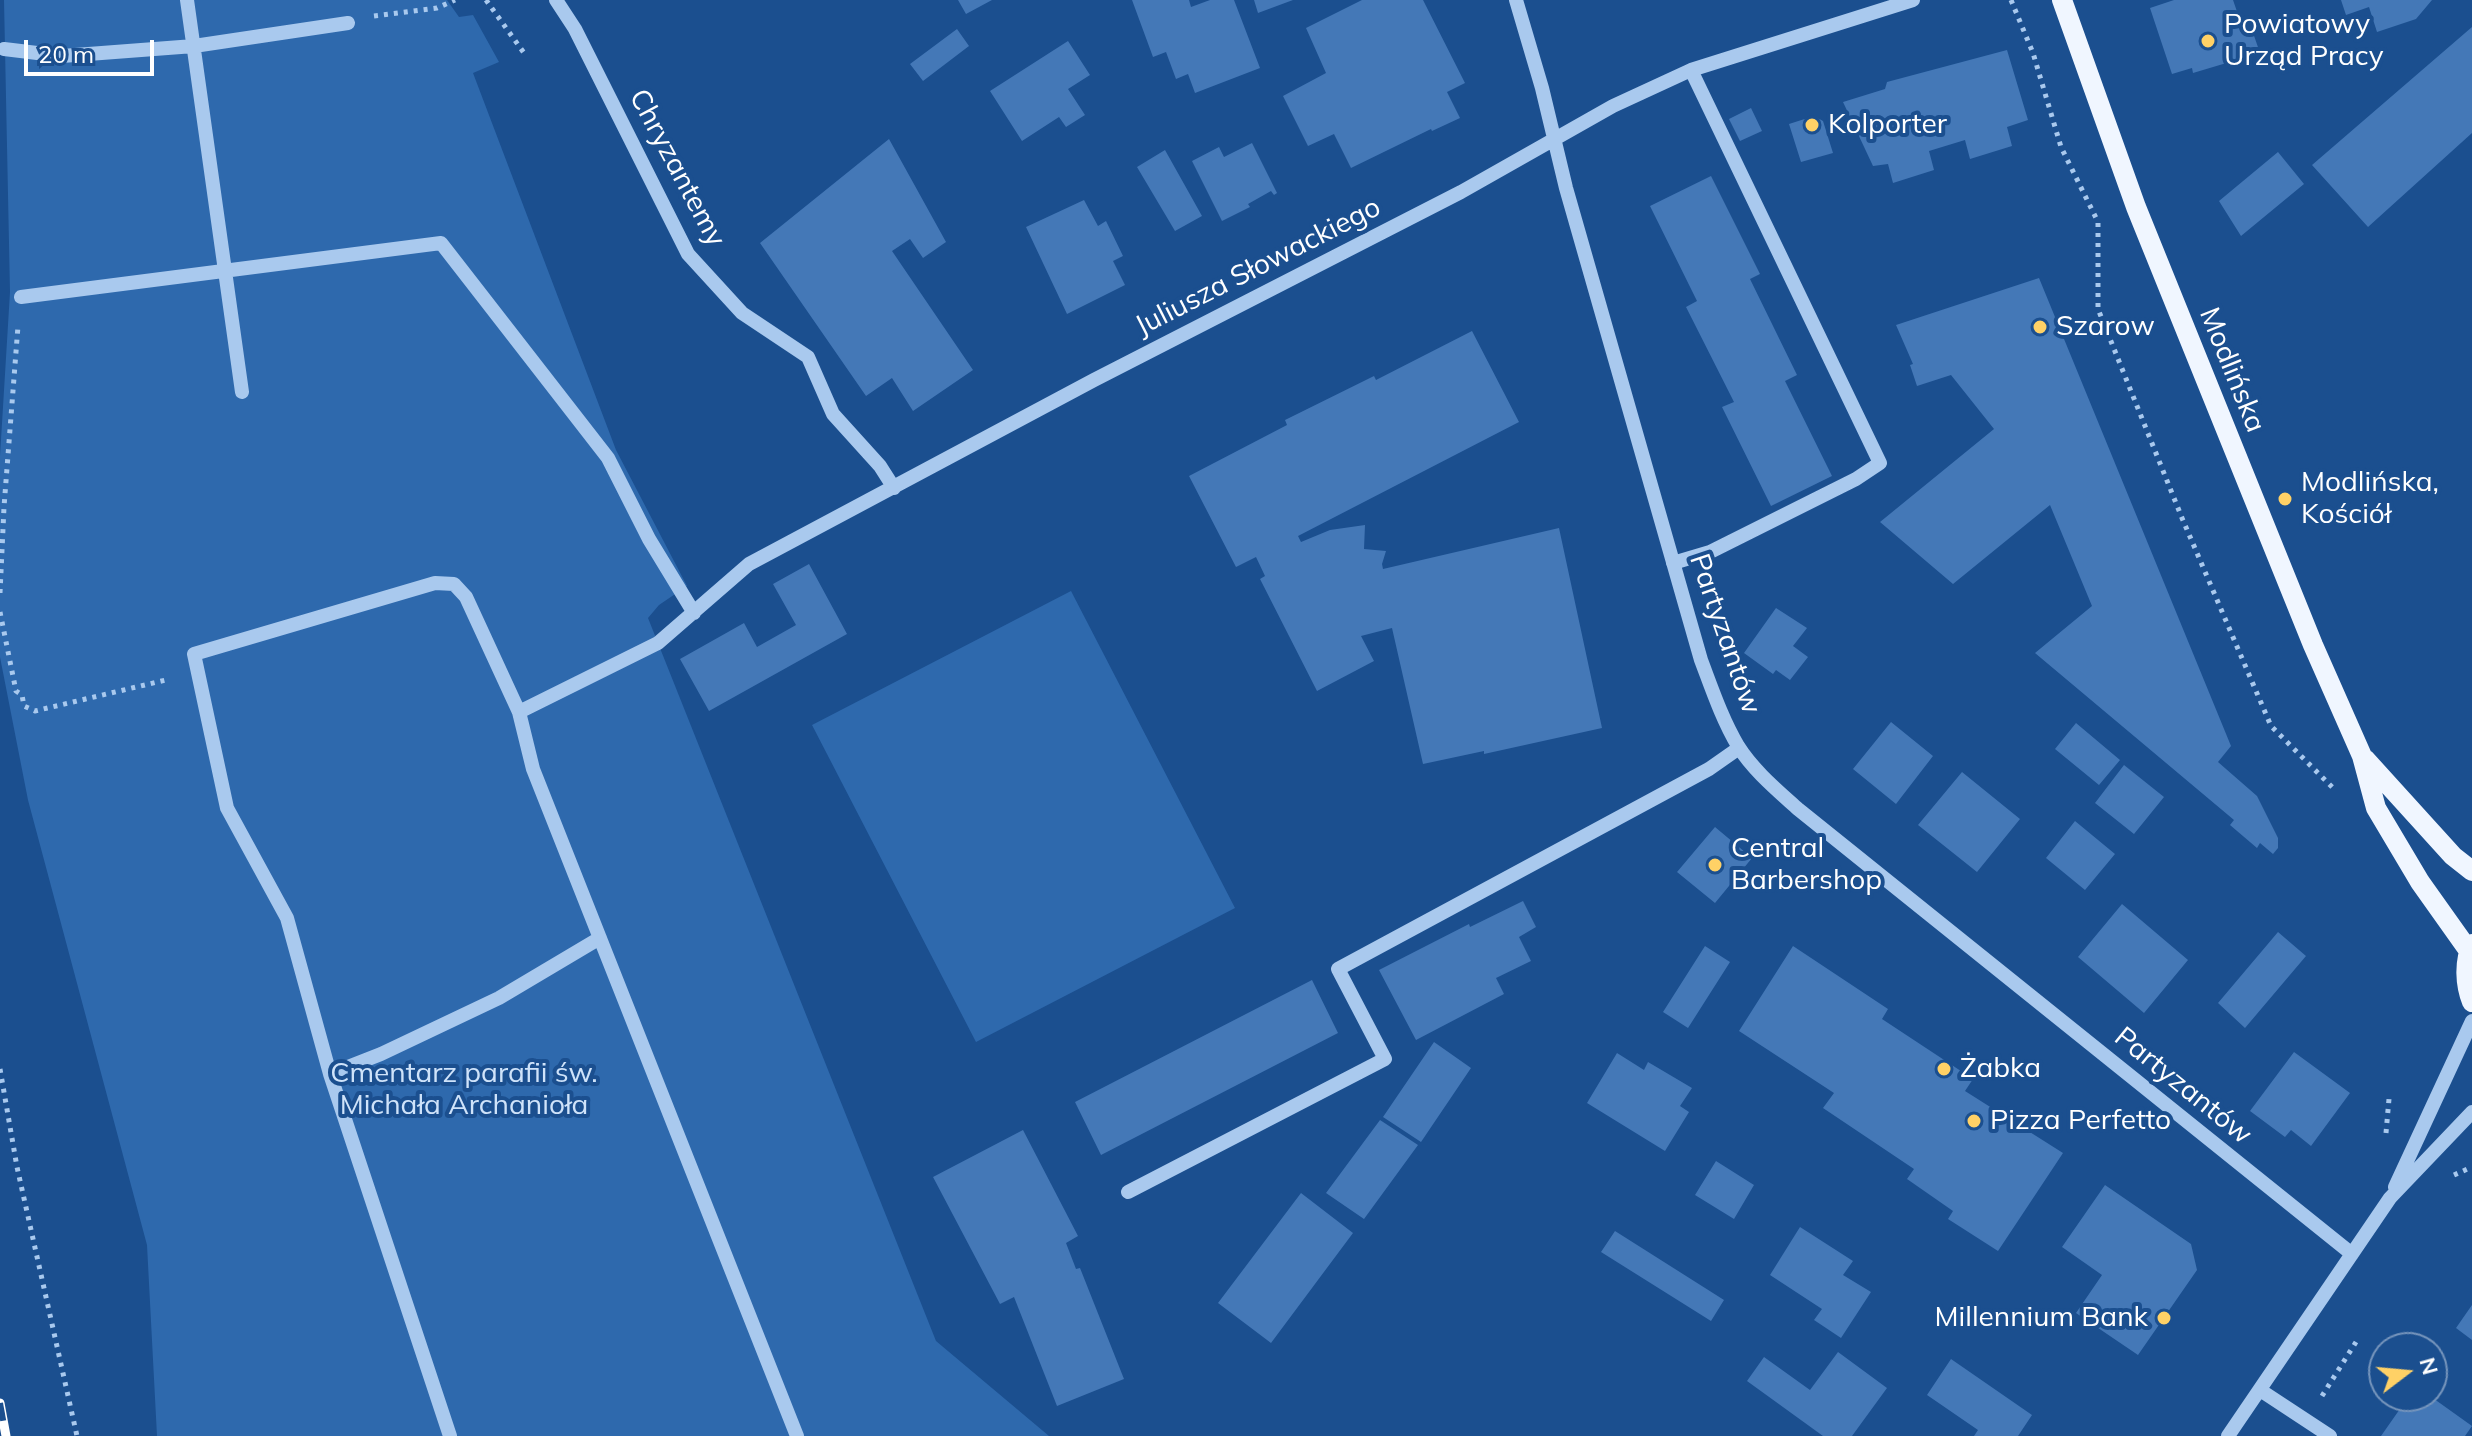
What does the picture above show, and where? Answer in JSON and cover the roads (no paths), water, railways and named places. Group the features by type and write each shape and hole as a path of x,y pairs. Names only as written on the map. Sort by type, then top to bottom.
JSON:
{"main road":[{"name":"Modlińska","path":"2062,0 2136,207 2307,631 2362,756 2376,808 2456,936 2470,947"},
{"name":"Modlińska","path":"2362,756 2453,856 2472,871"},
{"path":"2470,947 2466,971 2472,1002"}],"street":[{"path":"187,0 242,392"},
{"name":"Chryzantemy","path":"556,0 575,29 688,254 742,313 808,357 833,414 880,466 894,488"},
{"name":"Partyzantów","path":"1516,0 1566,188 1701,660 1718,706 1739,748 1766,780 1798,809 2352,1254"},
{"name":"Juliusza Słowackiego","path":"519,712 658,643 749,564 1108,373 1461,192 1613,106 1691,70 1913,0"},
{"path":"4,49 62,56 194,46 348,23"},
{"path":"1673,563 1710,552 1856,479 1880,463 1691,70"},
{"path":"21,297 441,243 608,458 649,539 694,613"},
{"path":"450,1436 330,1074 287,918 227,808 194,654 435,583 454,584 466,597 519,712 533,769 791,1434"},
{"path":"1128,1192 1385,1059 1338,969 1709,769 1739,748"},
{"path":"330,1074 381,1054 499,998 600,938"},
{"path":"2228,1436 2390,1198 2472,1021"},
{"path":"2390,1198 2472,1112"},
{"path":"2260,1390 2330,1436"}],"railway":[{"path":"0,1403 6,1436"}],"place":[{"name":"Powiatowy Urząd Pracy","path":"2208,41"},
{"name":"Kolporter","path":"1812,125"},
{"name":"Szarow","path":"2040,327"},
{"name":"Modlińska, Kościół","path":"2285,499"},
{"name":"Central Barbershop","path":"1715,865"},
{"name":"Żabka","path":"1944,1069"},
{"name":"Pizza Perfetto","path":"1974,1121"},
{"name":"Millennium Bank","path":"2164,1318"}],"park label":[{"name":"Cmentarz parafii św. Michała Archanioła","path":"464,1090"}]}
